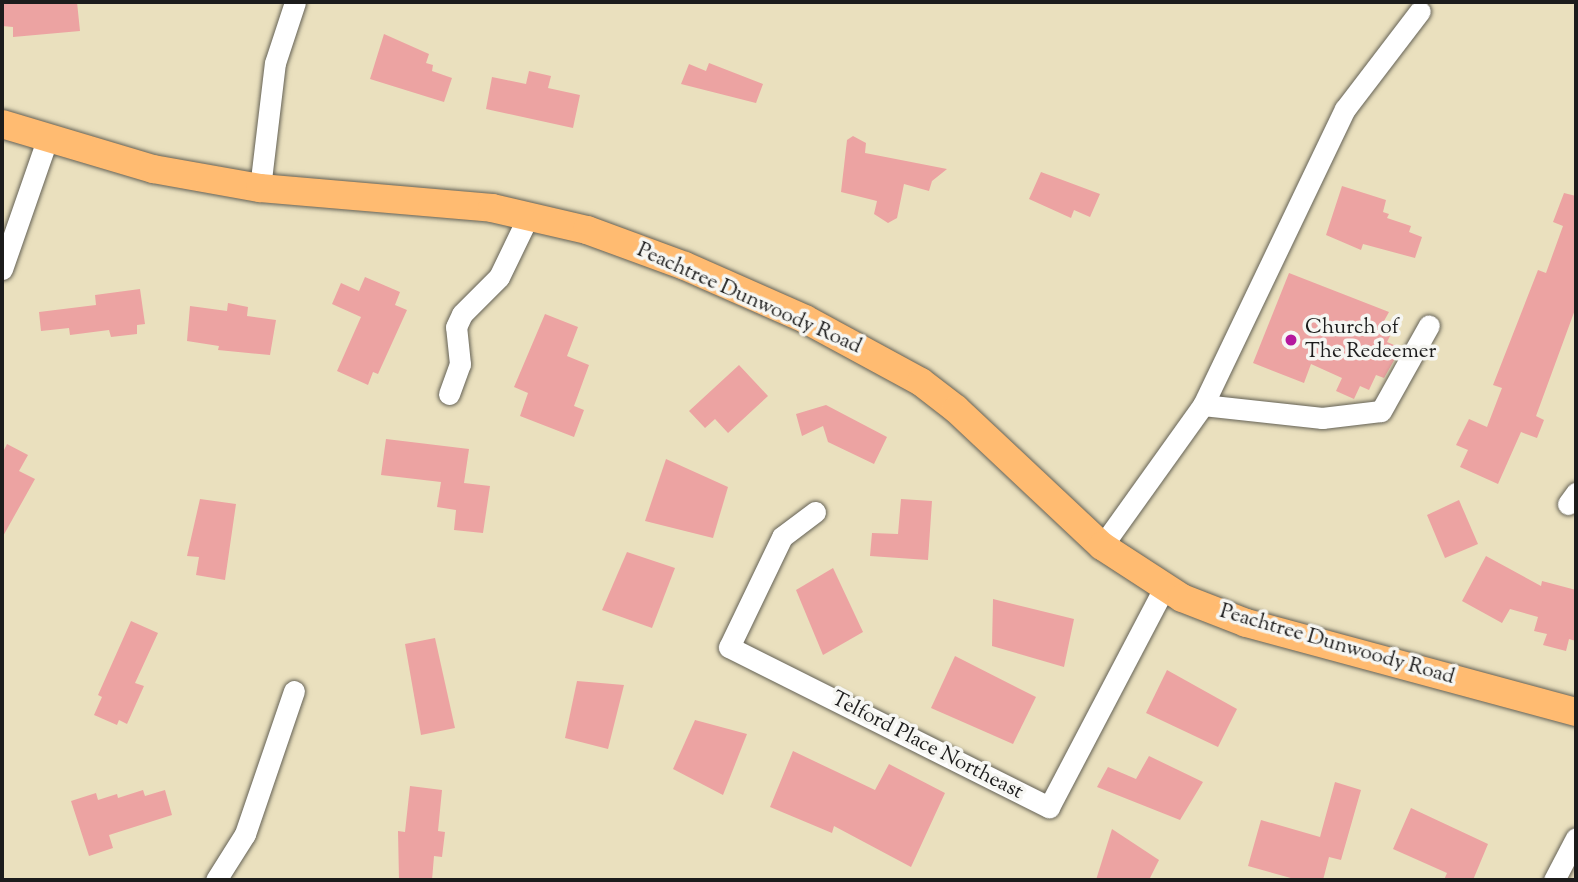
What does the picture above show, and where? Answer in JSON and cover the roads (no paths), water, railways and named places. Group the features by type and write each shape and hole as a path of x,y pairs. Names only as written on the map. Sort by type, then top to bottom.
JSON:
{"main road":[{"name":"Peachtree Dunwoody Road","path":"2,124 47,140 153,169 260,188 326,196 433,200 528,217 587,230 685,266 805,319 883,360 956,409 1102,546 1164,588 1246,623 1576,712"}],"street":[{"path":"260,188 275,63 295,2"},
{"path":"1102,546 1203,405 1345,109 1420,11"},
{"path":"2,269 47,140"},
{"path":"449,394 460,364 456,327 461,314 499,277 528,217"},
{"path":"1203,405 1322,418 1381,411 1429,325"},
{"name":"Telford Place Northeast","path":"815,512 782,537 729,647 1049,807 1164,588"},
{"path":"216,880 245,834 294,691"},
{"path":"1554,880 1576,838"}],"place":[{"name":"Church of The Redeemer","path":"1291,340"}]}
